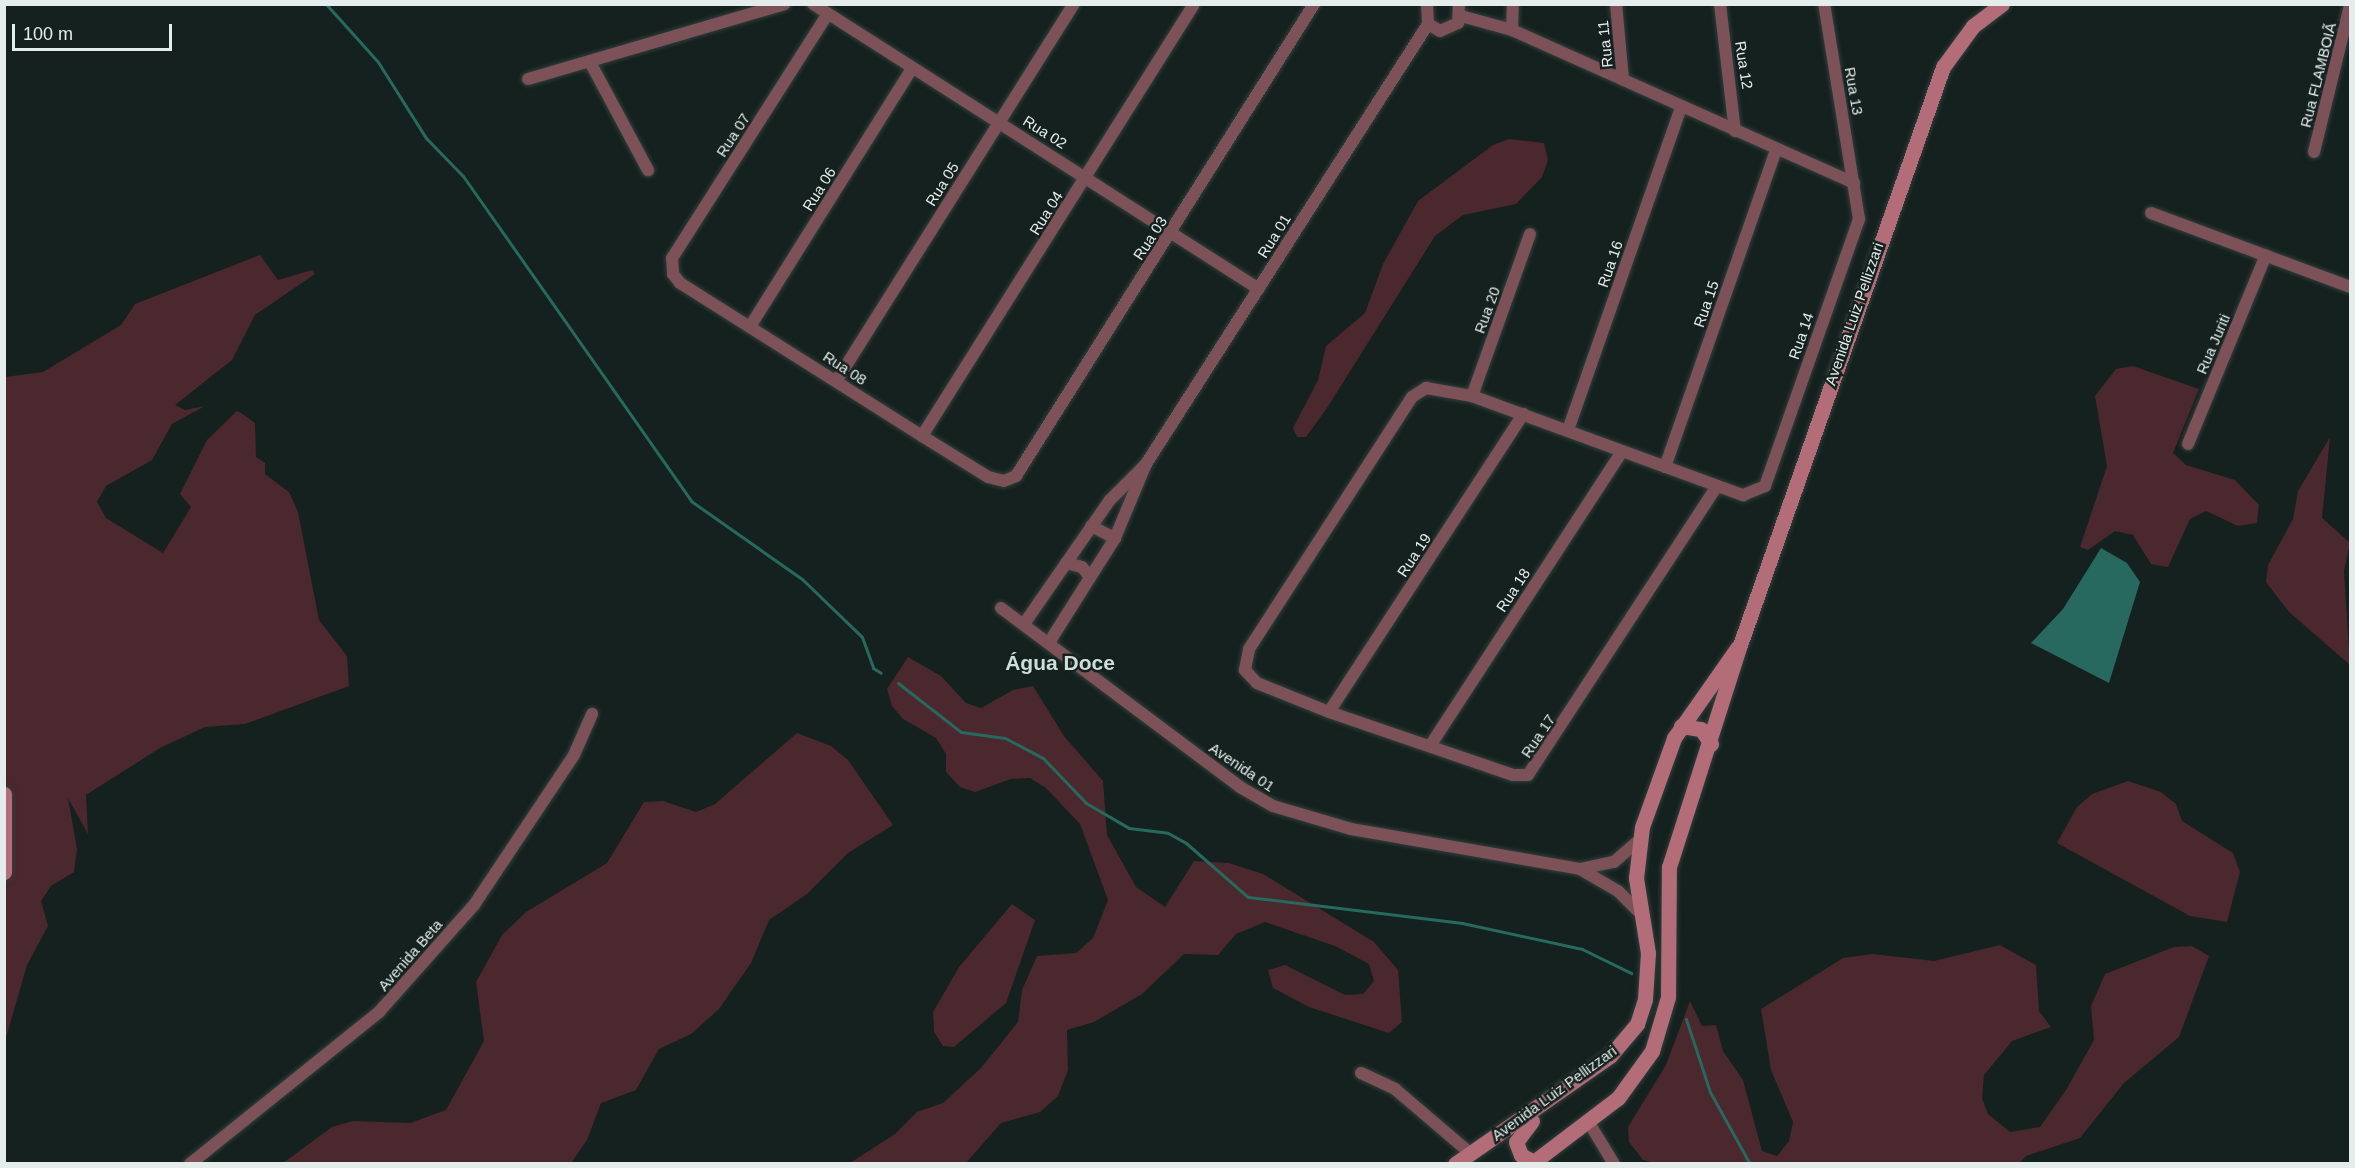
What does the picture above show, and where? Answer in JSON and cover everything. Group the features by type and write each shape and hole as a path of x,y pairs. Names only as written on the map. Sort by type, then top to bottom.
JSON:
{"main road":[{"name":"Avenida Luiz Pellizzari","path":"1533,1163 1588,1121 1639,1073 1665,1014 1670,962 1666,879 1711,744 1740,645 1943,67 1973,26 2002,4"},
{"name":"Avenida Luiz Pellizzari","path":"1455,1164 1610,1056 1637,1024 1646,999 1648,953 1636,878 1640,839 1681,726 1740,645"},
{"path":"1681,726 1701,729 1711,744"},
{"path":"4,794 4,872"},
{"path":"1533,1163 1521,1155 1517,1137 1540,1106"}],"street":[{"path":"528,78 590,62 784,4"},
{"name":"Rua 02","path":"813,4 827,15 1087,176 1259,289"},
{"name":"Rua 05","path":"837,380 1074,4"},
{"name":"Rua 04","path":"922,436 1194,4"},
{"name":"Rua 03","path":"1004,481 1016,476 1314,4"},
{"path":"1427,4 1428,24 1447,31 1460,10 1512,30 1681,108 1854,183"},
{"path":"1512,30 1513,4"},
{"name":"Rua 11","path":"1616,4 1623,80"},
{"name":"Rua 12","path":"1720,4 1735,131"},
{"name":"Rua 13","path":"1824,4 1854,183"},
{"name":"Rua FLAMBOIÃ","path":"2314,152 2350,5"},
{"name":"Rua 07","path":"673,274 672,258 827,15"},
{"name":"Rua 01","path":"1146,464 1428,24"},
{"path":"590,62 648,170"},
{"name":"Rua 06","path":"751,325 912,68"},
{"name":"Rua 16","path":"1568,430 1681,108"},
{"name":"Rua 15","path":"1665,467 1776,150"},
{"name":"Rua 14","path":"1717,486 1755,494 1765,486 1859,219 1854,183"},
{"path":"2151,213 2350,287"},
{"name":"Rua 20","path":"1472,396 1530,234"},
{"name":"Rua Juriti","path":"2188,444 2266,255"},
{"name":"Rua 08","path":"673,274 922,436 988,477 1004,481"},
{"name":"Rua 17","path":"1472,396 1440,386 1419,390 1249,649 1245,670 1257,683 1329,712 1513,775 1528,775 1536,768 1717,486"},
{"path":"1472,396 1717,486"},
{"name":"Rua 19","path":"1329,712 1523,414"},
{"name":"Rua 18","path":"1430,746 1622,451"},
{"path":"1024,624 1110,500 1146,464"},
{"path":"1050,641 1115,538 1129,510 1146,464"},
{"path":"1110,500 1129,510"},
{"path":"1091,526 1115,538"},
{"path":"1066,563 1082,567 1090,578"},
{"name":"Avenida 01","path":"1000,608 1050,641 1240,787 1273,806 1351,829 1580,869 1610,885 1642,915"},
{"name":"Avenida Beta","path":"190,1164 387,1003 474,905 568,764 592,714"},
{"name":"Avenida 01","path":"1580,869 1614,862 1640,839"},
{"path":"1361,1073 1395,1089 1470,1153"},
{"path":"1588,1121 1614,1164"}],"shaded area":[{"path":"1509,139 1544,143 1548,160 1542,177 1516,204 1463,215 1435,236 1327,408 1306,437 1297,437 1293,428 1318,380 1326,346 1365,313 1383,264 1418,201 1493,145"},
{"path":"260,255 278,280 312,270 315,274 255,315 232,360 175,405 185,410 205,406 172,424 152,460 106,486 97,502 106,518 163,553 191,507 180,494 207,440 237,411 255,423 256,457 265,463 265,474 289,492 298,512 319,620 347,656 349,686 245,724 205,727 160,748 86,795 88,834 68,798 77,849 74,872 51,886 41,901 48,926 27,965 5,1041 5,377 43,372 121,325 135,304"},
{"path":"2133,366 2199,389 2173,453 2186,465 2235,480 2259,505 2257,523 2238,526 2206,511 2190,519 2168,567 2151,564 2133,535 2115,531 2088,550 2080,547 2107,466 2095,396 2116,369"},
{"path":"2330,437 2322,518 2350,543 2344,571 2350,665 2289,612 2266,582 2268,565 2293,519 2298,491"},
{"path":"2101,548 2127,563 2140,582 2109,683 2031,643 2063,609"},
{"path":"908,657 941,676 966,703 981,708 1013,690 1033,686 1064,736 1103,781 1107,835 1136,887 1165,907 1194,861 1229,863 1263,874 1374,942 1398,970 1402,1022 1389,1033 1309,1007 1273,988 1268,970 1285,965 1345,995 1363,994 1374,981 1369,964 1335,946 1265,922 1236,934 1218,955 1184,954 1142,994 1094,1022 1067,1030 1068,1070 1058,1096 1040,1112 1001,1123 966,1163 850,1163 895,1134 917,1112 943,1103 981,1068 1018,1022 1022,990 1037,956 1076,953 1093,938 1108,900 1080,824 1046,788 1030,778 1011,779 975,792 960,787 946,772 946,754 936,738 903,719 892,706 887,689"},
{"path":"797,733 831,746 848,760 893,825 848,853 807,894 769,920 751,963 719,1009 691,1034 659,1049 636,1090 601,1103 587,1140 571,1163 283,1163 332,1127 353,1121 410,1123 446,1110 484,1041 476,982 502,935 526,912 607,863 644,802 663,801 696,812 715,804"},
{"path":"2128,781 2161,792 2176,804 2182,821 2233,853 2240,872 2227,922 2190,916 2057,843 2077,807 2092,794"},
{"path":"1012,904 1035,920 1006,1003 954,1047 943,1046 934,1032 933,1012 959,967"},
{"path":"2000,945 2036,965 2039,1011 2051,1027 2012,1041 1984,1075 1982,1098 1988,1114 2010,1132 2040,1127 2066,1090 2094,1040 2091,1006 2105,974 2174,947 2192,946 2209,956 2179,1037 2124,1083 2080,1138 2026,1156 2019,1163 1655,1163 1643,1160 1629,1142 1628,1127 1666,1065 1690,1001 1702,1026 1716,1025 1723,1051 1743,1080 1762,1151 1777,1156 1789,1141 1793,1122 1771,1070 1761,1009 1843,958 1873,954 1934,961"}],"waterway":[{"path":"326,4 378,62 426,138 463,176 691,501 802,579 862,637 873,668 881,673"},
{"path":"898,683 961,732 1005,738 1043,758 1086,803 1129,828 1168,833 1186,843 1248,897 1462,923 1582,949 1631,973"},
{"path":"1686,1019 1710,1092 1750,1164"}],"district":[{"name":"Água Doce","path":"1060,663"}]}
